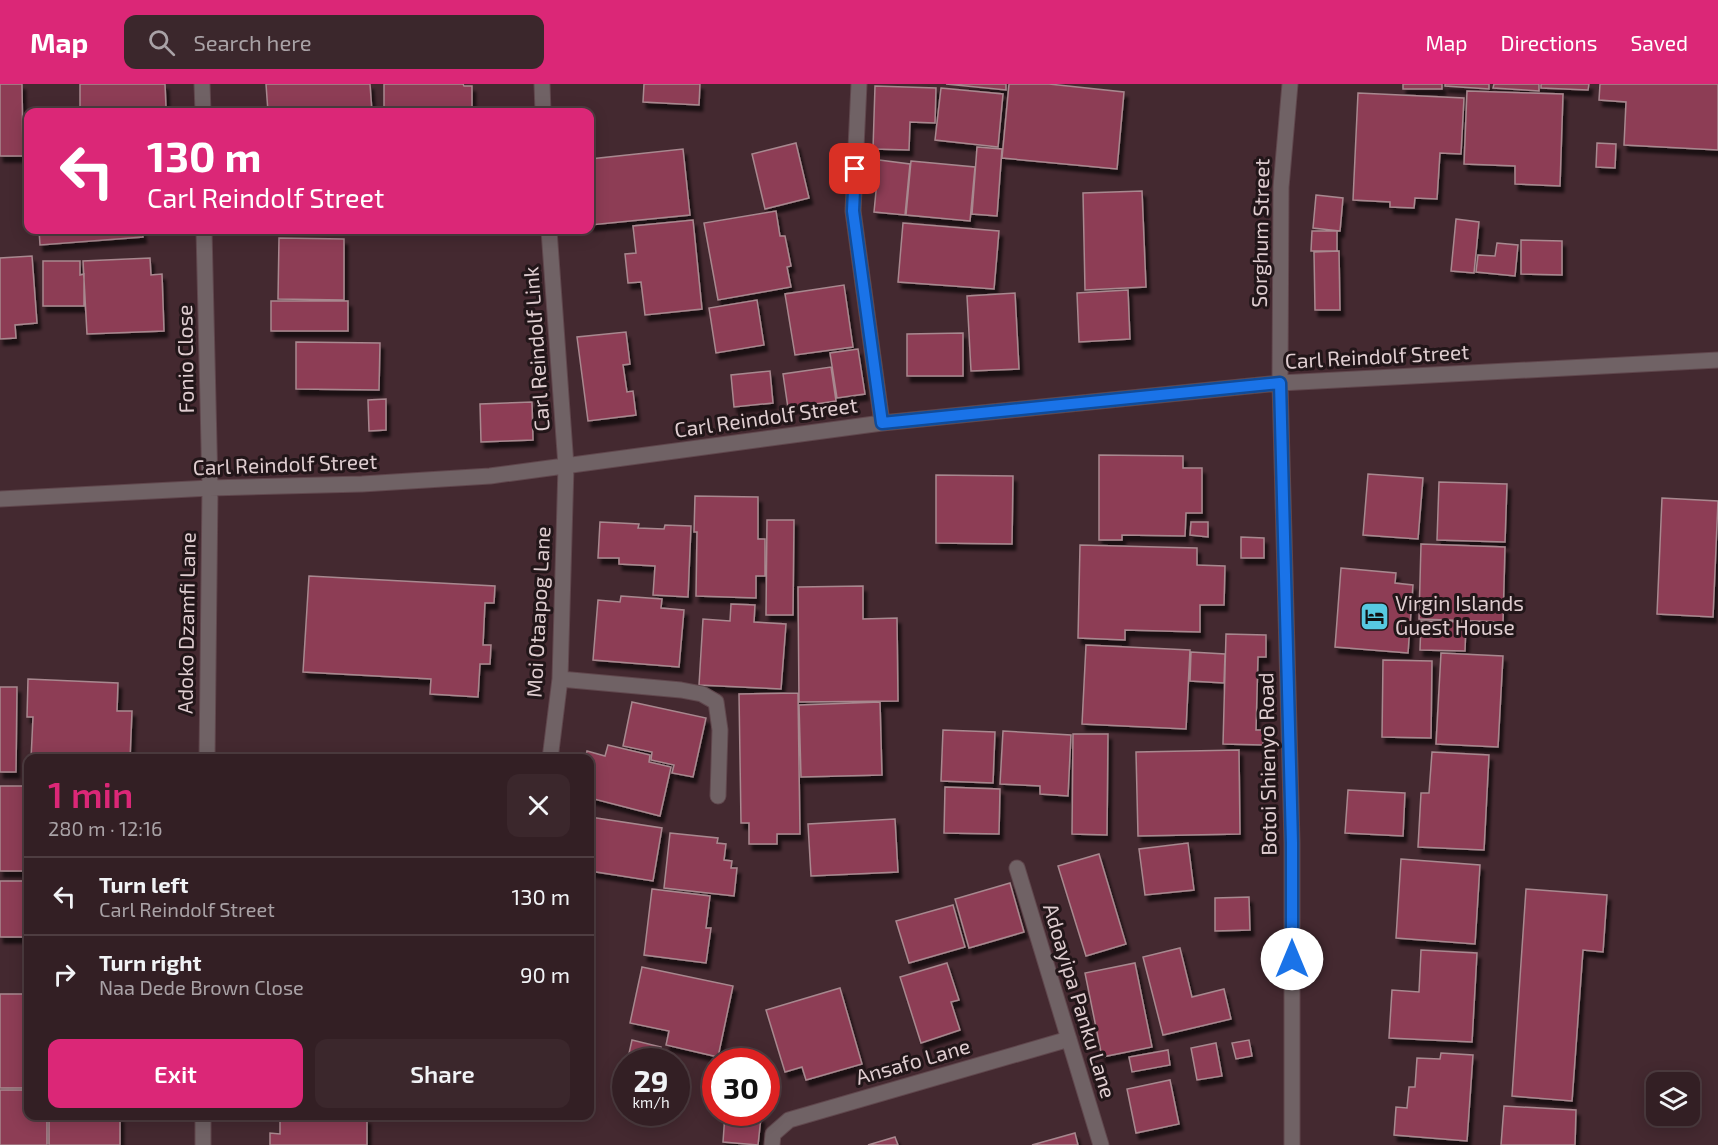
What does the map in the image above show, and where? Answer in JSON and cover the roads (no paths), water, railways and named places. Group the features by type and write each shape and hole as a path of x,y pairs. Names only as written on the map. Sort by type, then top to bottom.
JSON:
{"street":[{"path":"202,84 203,108"},
{"path":"542,84 543,108"},
{"path":"859,84 853,211 882,423"},
{"name":"Sorghum Street","path":"1280,383 1281,187 1290,84"},
{"name":"Fonio Close","path":"204,234 210,488"},
{"name":"Carl Reindolf Link","path":"549,234 566,466"},
{"name":"Carl Reindolf Street","path":"0,499 479,477 882,423 1280,383 1718,360"},
{"name":"Botoi Shienyo Road","path":"1280,383 1292,843 1292,1145"},
{"name":"Moi Otaapog Lane","path":"551,754 560,679 566,466"},
{"name":"Adoko Dzamfi Lane","path":"207,754 210,488"},
{"path":"560,679 681,690 702,694 716,702 720,730 718,796"},
{"name":"Adoayipa Panku Lane","path":"1017,868 1101,1145"},
{"name":"Ansafo Lane","path":"773,1140 789,1120 1069,1039"},
{"path":"203,1120 203,1145"}],"place":[{"name":"Virgin Islands Guest House","path":"1374,616"}]}
